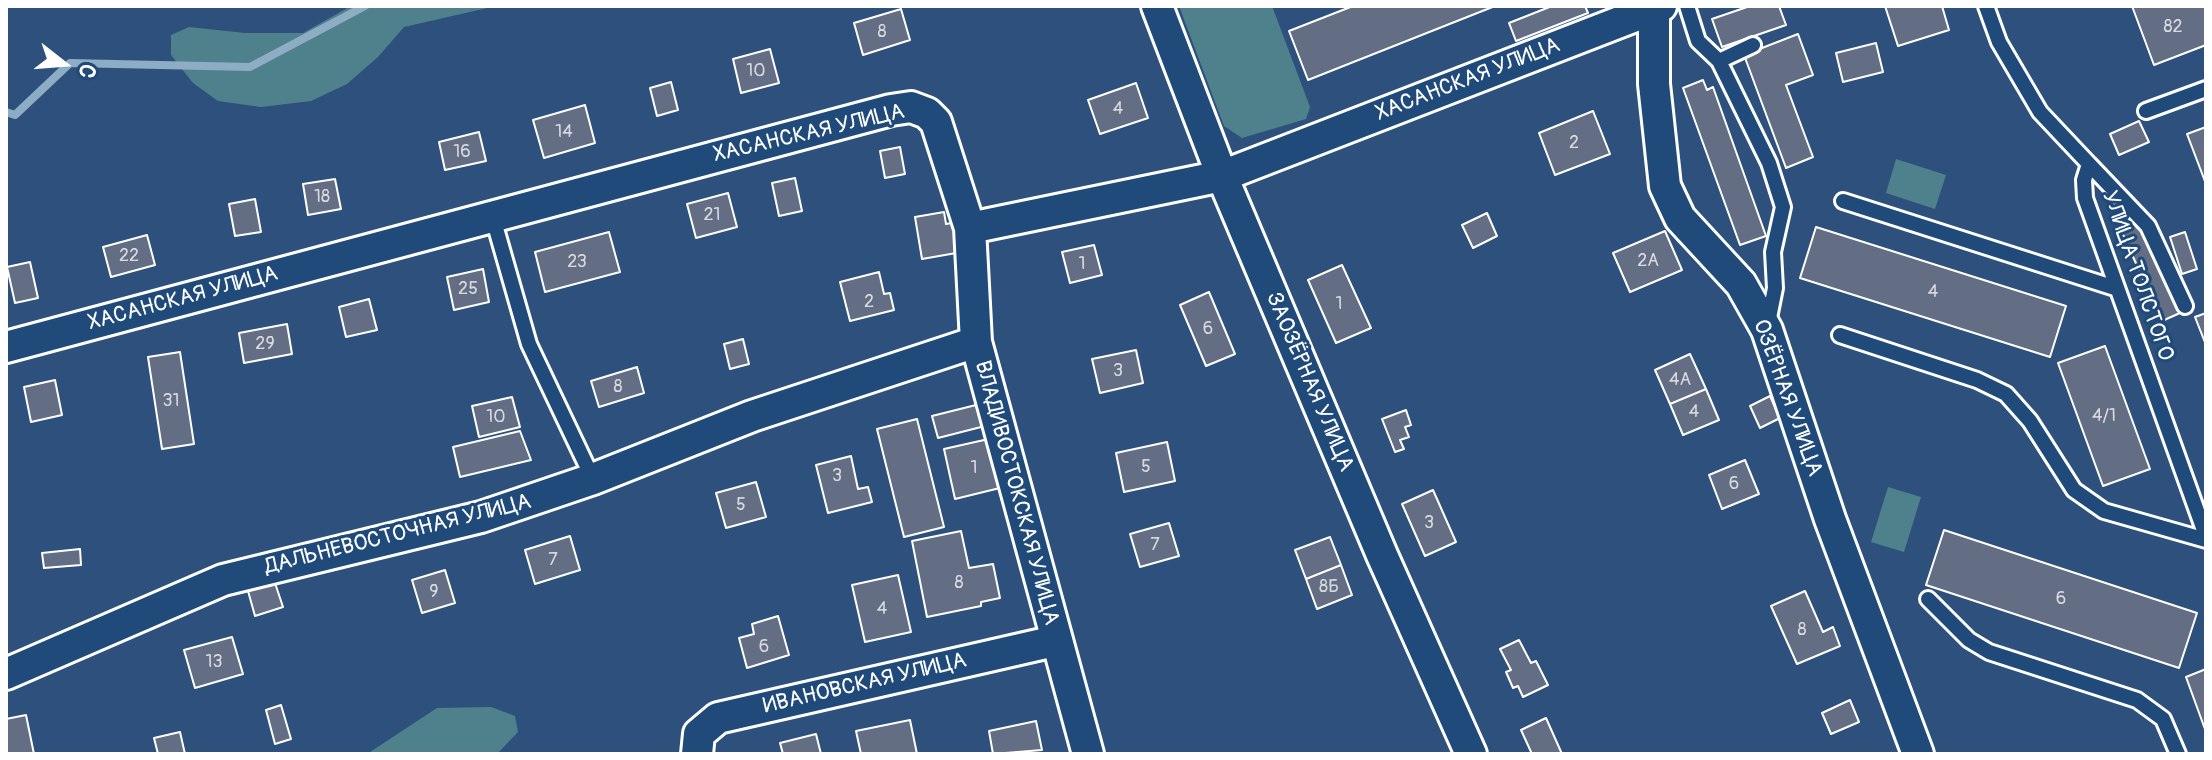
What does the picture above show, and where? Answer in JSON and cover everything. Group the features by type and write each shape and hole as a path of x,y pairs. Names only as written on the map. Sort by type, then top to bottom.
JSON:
{"street":[{"name":"ЗАОЗЁРНАЯ УЛИЦА","path":"1157,6 1222,176 1382,555 1471,754"},
{"name":"ХАСАНСКАЯ УЛИЦА","path":"6,347 751,146 911,107 927,113 936,122 970,228 1222,176 1604,20 1658,7"},
{"name":"ОЗЁРНАЯ УЛИЦА","path":"1658,7 1654,84 1665,186 1680,218 1741,284 1767,330 1830,519 1918,754"},
{"name":"ВЛАДИВОСТОКСКАЯ УЛИЦА","path":"970,228 976,342 1088,754"},
{"name":"ДАЛЬНЕВОСТОЧНАЯ УЛИЦА","path":"6,674 223,580 481,517 593,479 752,416 976,342"},
{"name":"ИВАНОВСКАЯ УЛИЦА","path":"697,754 699,734 718,718 1055,641"}],"lane":[{"path":"1687,6 1698,41 1719,61 1769,163 1783,207 1773,252 1775,288 1767,330"},
{"name":"УЛИЦА ТОЛСТОГО","path":"1986,6 1999,42 2040,112 2089,164 2084,180 2085,198 2206,538"},
{"path":"1719,61 1753,45"},
{"path":"2146,111 2206,89"},
{"path":"2089,164 2136,209 2148,226 2185,306"},
{"path":"1843,201 2115,288"},
{"path":"493,218 529,344 593,479"},
{"path":"1840,335 1977,380 2006,394 2030,421 2074,490 2104,511 2206,538"},
{"path":"1928,599 1969,640 1989,652 2137,700 2163,719 2178,754"}],"green space":[{"path":"351,6 496,6 404,27 378,57 347,84 311,101 261,107 218,101 193,83 171,55 171,35 189,27 245,33 303,33"},
{"path":"1179,6 1272,6 1310,107 1306,119 1242,138 1224,126"},
{"path":"1896,159 1946,175 1935,209 1886,193"},
{"path":"1888,487 1921,497 1904,552 1871,542"},
{"path":"491,707 515,716 518,732 497,754 367,754 437,708"}],"building":[{"path":"1353,6 1495,6 1308,80 1289,31"},
{"path":"1552,6 1585,6 1588,13 1516,41 1509,23"},
{"path":"1750,6 1779,6 1786,25 1722,47 1712,19"},
{"path":"1885,6 1942,6 1949,30 1898,46"},
{"path":"2132,6 2205,6 2206,45 2154,65"},
{"path":"901,9 910,40 863,55 854,23"},
{"path":"1798,34 1813,75 1786,85 1813,157 1786,168 1744,55"},
{"path":"1876,43 1883,72 1843,82 1836,53"},
{"path":"770,49 779,83 741,93 733,59"},
{"path":"1703,80 1707,90 1713,87 1766,236 1740,245 1683,88"},
{"path":"671,82 678,110 657,116 650,88"},
{"path":"1136,83 1148,118 1100,134 1088,100"},
{"path":"585,105 595,143 544,158 533,120"},
{"path":"1593,111 1610,154 1555,175 1539,133"},
{"path":"2139,121 2149,142 2119,155 2110,134"},
{"path":"2206,127 2206,184 2187,134"},
{"path":"479,132 486,161 445,170 439,142"},
{"path":"900,147 905,174 885,178 880,151"},
{"path":"795,178 802,211 779,216 772,183"},
{"path":"335,179 341,209 308,215 303,184"},
{"path":"728,193 737,227 696,238 687,204"},
{"path":"255,199 261,232 235,236 229,204"},
{"path":"944,212 946,224 957,222 962,252 922,259 915,217"},
{"path":"1487,213 1497,236 1473,248 1462,225"},
{"path":"2138,220 2180,313 2162,321 2120,228"},
{"path":"1816,227 2066,306 2050,357 1800,278"},
{"path":"1665,231 1682,270 1630,292 1613,253"},
{"path":"609,232 620,272 545,292 535,252"},
{"path":"2185,232 2197,269 2182,274 2170,237"},
{"path":"147,235 155,265 111,277 103,247"},
{"path":"1094,245 1102,275 1070,283 1062,252"},
{"path":"30,262 38,298 15,303 7,267"},
{"path":"1342,265 1371,328 1336,343 1308,280"},
{"path":"483,269 489,302 454,310 447,277"},
{"path":"879,272 884,294 890,293 894,310 850,321 840,282"},
{"path":"1209,292 1235,354 1206,366 1180,305"},
{"path":"369,299 377,330 346,337 339,307"},
{"path":"2206,313 2206,345 2195,317"},
{"path":"287,324 292,354 244,363 239,333"},
{"path":"743,339 749,364 730,369 724,344"},
{"path":"2105,346 2150,469 2103,486 2058,363"},
{"path":"1136,350 1143,383 1100,393 1092,359"},
{"path":"180,352 194,444 162,449 148,357"},
{"path":"1690,354 1706,389 1670,404 1655,370"},
{"path":"637,367 644,393 599,407 591,381"},
{"path":"55,380 62,415 31,422 24,387"},
{"path":"1706,389 1719,420 1683,435 1670,404"},
{"path":"1770,396 1780,418 1760,428 1750,406"},
{"path":"512,397 520,427 479,437 472,406"},
{"path":"980,404 985,426 938,438 932,416"},
{"path":"1406,410 1411,425 1405,427 1409,437 1400,440 1404,449 1395,452 1382,419"},
{"path":"917,419 944,527 904,537 877,429"},
{"path":"520,431 531,460 460,477 453,447"},
{"path":"993,438 1004,487 955,499 944,449"},
{"path":"1167,442 1175,481 1124,492 1116,453"},
{"path":"851,456 858,489 868,487 872,502 828,513 816,465"},
{"path":"1745,460 1759,494 1722,509 1709,475"},
{"path":"756,482 766,517 726,528 716,493"},
{"path":"1433,490 1456,542 1425,556 1402,504"},
{"path":"1169,523 1179,556 1140,567 1130,534"},
{"path":"1944,530 2197,613 2179,668 1926,585"},
{"path":"961,531 969,568 993,564 1000,598 981,602 981,606 927,617 912,541"},
{"path":"570,536 580,570 535,584 525,550"},
{"path":"1330,537 1341,565 1306,579 1295,550"},
{"path":"80,549 81,565 44,568 42,553"},
{"path":"1341,565 1352,595 1317,609 1306,579"},
{"path":"445,570 455,603 422,613 412,580"},
{"path":"898,575 911,632 865,642 852,585"},
{"path":"275,583 283,607 255,616 248,591"},
{"path":"1805,591 1823,632 1833,627 1840,646 1797,664 1771,606"},
{"path":"778,616 789,655 747,668 739,638 754,634 752,624"},
{"path":"232,637 243,674 195,688 184,650"},
{"path":"1519,640 1531,663 1536,661 1548,685 1523,697 1518,686 1513,688 1506,672 1511,670 1500,649"},
{"path":"2206,669 2206,732 2186,677"},
{"path":"1850,700 1859,722 1831,734 1822,713"},
{"path":"281,705 291,739 275,744 266,710"},
{"path":"26,715 34,754 6,754 6,719"},
{"path":"1546,718 1562,754 1532,754 1521,730"},
{"path":"910,720 917,754 861,754 856,731"},
{"path":"1036,721 1042,750 993,754 989,731"},
{"path":"180,732 185,754 158,754 154,738"},
{"path":"816,734 821,754 783,754 780,743"}],"waterway":[{"path":"6,112 15,115 70,63 250,67 365,6"}]}
